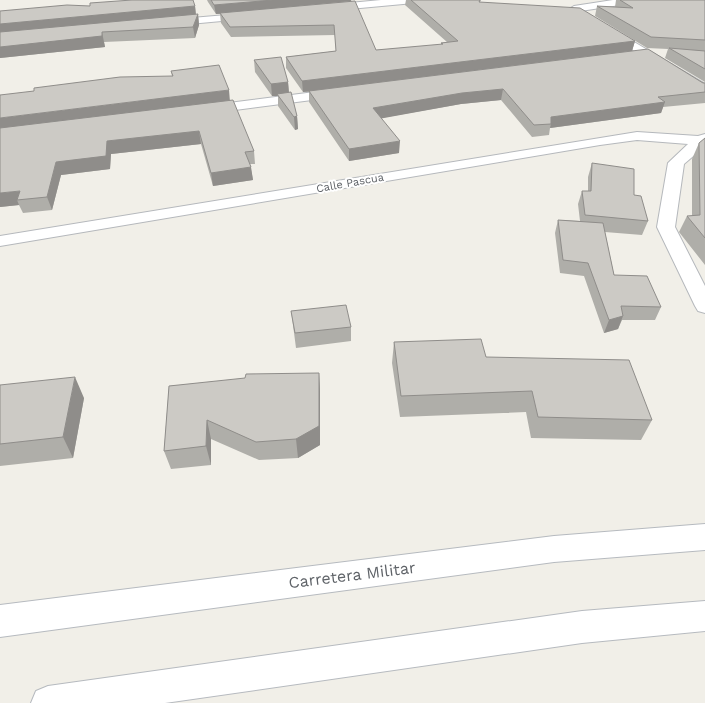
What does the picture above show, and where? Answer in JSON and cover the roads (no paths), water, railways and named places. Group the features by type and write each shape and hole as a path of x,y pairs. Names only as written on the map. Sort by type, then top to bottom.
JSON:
{"street":[{"path":"321,9 414,0"},
{"path":"576,10 634,0"},
{"path":"156,24 258,15"},
{"path":"601,26 705,90"},
{"path":"625,57 647,53 667,54"},
{"path":"190,112 348,92"},
{"name":"Calle Pascua","path":"0,242 600,140 637,136 703,140"},
{"path":"703,140 676,163 666,227 705,306"},
{"name":"Carretera Militar","path":"0,621 554,549 705,537"},
{"path":"48,703 582,627 705,616"}]}
